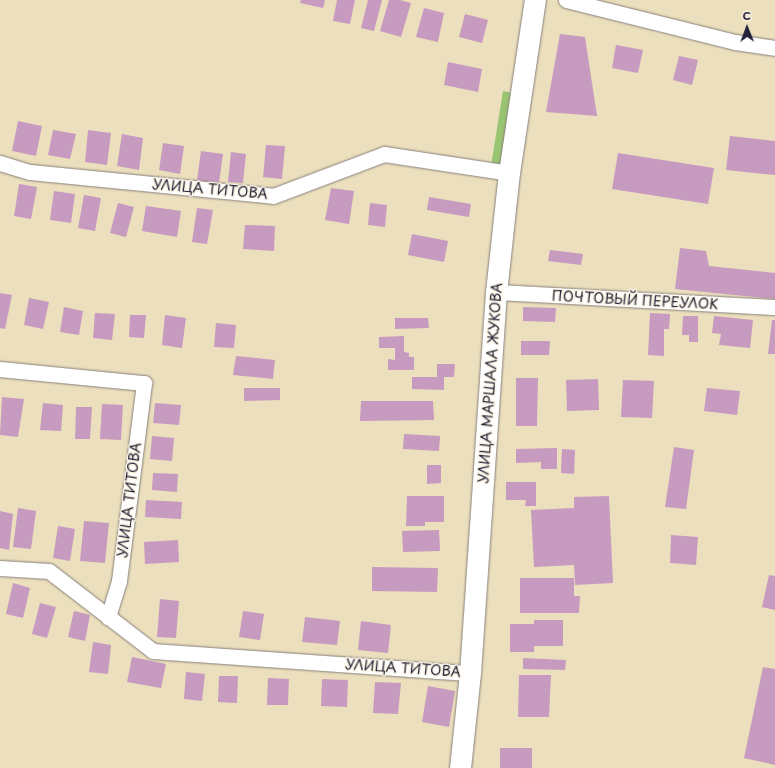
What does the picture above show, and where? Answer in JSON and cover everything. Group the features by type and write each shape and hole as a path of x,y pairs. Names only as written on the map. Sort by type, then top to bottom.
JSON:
{"street":[{"name":"УЛИЦА МАРШАЛА ЖУКОВА","path":"460,768 470,673 496,292 509,173 535,0"},
{"path":"566,0 735,42 775,48"},
{"name":"УЛИЦА ТИТОВА","path":"0,163 30,172 273,196 384,154 509,173"},
{"name":"ПОЧТОВЫЙ ПЕРЕУЛОК","path":"496,292 775,307"},
{"name":"УЛИЦА ТИТОВА","path":"0,369 144,383 119,581 108,617"},
{"name":"УЛИЦА ТИТОВА","path":"0,568 49,571 153,651 470,673"}],"green space":[{"path":"503,91 517,94 506,168 491,166"}],"building":[{"path":"301,0 325,0 323,8 300,3"},
{"path":"337,0 355,0 350,24 333,21"},
{"path":"368,0 382,0 374,31 361,28"},
{"path":"389,0 400,0 411,3 401,37 380,31"},
{"path":"424,8 444,13 438,42 416,37"},
{"path":"465,14 488,20 482,43 459,37"},
{"path":"560,34 585,37 597,116 546,112"},
{"path":"616,45 643,50 638,73 612,68"},
{"path":"679,56 698,60 692,85 673,80"},
{"path":"448,62 482,69 478,92 444,85"},
{"path":"18,121 42,126 36,156 12,151"},
{"path":"53,130 76,134 70,159 48,155"},
{"path":"88,130 111,133 107,165 85,162"},
{"path":"122,134 143,138 139,170 117,166"},
{"path":"730,136 775,141 775,175 726,170"},
{"path":"163,143 184,146 180,174 159,170"},
{"path":"266,145 285,146 282,179 263,177"},
{"path":"201,151 223,154 219,183 197,180"},
{"path":"231,152 246,154 243,183 228,182"},
{"path":"618,153 714,168 708,204 612,189"},
{"path":"19,184 37,187 31,219 14,216"},
{"path":"331,188 354,191 349,224 325,220"},
{"path":"54,191 75,194 71,223 50,220"},
{"path":"84,195 101,198 95,231 78,228"},
{"path":"429,197 471,204 469,217 427,210"},
{"path":"118,203 134,207 126,237 110,233"},
{"path":"370,203 387,205 385,227 368,225"},
{"path":"146,206 181,211 177,237 142,231"},
{"path":"197,208 213,210 207,244 192,242"},
{"path":"245,225 275,226 274,251 243,249"},
{"path":"412,234 448,241 444,262 408,255"},
{"path":"680,248 706,251 709,266 775,273 775,299 675,289"},
{"path":"550,250 583,254 581,265 548,261"},
{"path":"0,293 12,295 5,329 0,328"},
{"path":"29,298 49,302 43,329 24,325"},
{"path":"64,307 83,311 79,335 60,332"},
{"path":"523,307 556,308 555,322 523,321"},
{"path":"95,313 115,314 112,340 93,338"},
{"path":"650,313 670,314 669,329 664,329 664,356 648,355"},
{"path":"130,315 146,315 144,338 129,337"},
{"path":"165,315 186,318 182,348 162,345"},
{"path":"683,316 698,316 698,342 689,342 689,335 682,335"},
{"path":"714,316 753,320 750,348 719,345 721,334 712,333"},
{"path":"395,318 428,318 429,328 395,329"},
{"path":"772,320 775,320 775,354 768,354"},
{"path":"216,323 236,325 234,348 214,347"},
{"path":"404,336 404,352 409,353 409,357 414,357 414,370 388,370 388,359 395,360 395,348 379,348 379,337"},
{"path":"521,341 550,341 549,355 521,355"},
{"path":"236,356 275,360 273,379 233,375"},
{"path":"437,364 455,364 454,377 444,377 444,390 412,389 412,377 437,377"},
{"path":"516,378 538,378 537,426 516,426"},
{"path":"598,379 599,410 567,411 566,380"},
{"path":"623,380 654,381 652,418 621,417"},
{"path":"244,388 280,388 280,400 244,401"},
{"path":"707,388 740,391 737,415 704,411"},
{"path":"2,397 24,399 18,437 0,435"},
{"path":"361,401 433,401 434,420 360,421"},
{"path":"43,403 63,405 61,431 40,430"},
{"path":"155,403 181,405 179,425 153,423"},
{"path":"102,404 123,405 121,440 100,439"},
{"path":"76,407 92,407 90,439 75,439"},
{"path":"404,434 440,436 439,451 403,449"},
{"path":"152,436 174,438 172,461 150,459"},
{"path":"674,447 694,450 686,509 665,507"},
{"path":"557,448 557,469 541,469 541,462 516,463 516,449"},
{"path":"562,449 575,450 574,474 561,473"},
{"path":"427,465 441,465 441,483 427,484"},
{"path":"153,473 178,474 177,492 152,490"},
{"path":"506,482 536,482 536,506 525,506 526,500 506,500"},
{"path":"407,496 444,496 444,522 425,522 425,526 406,526"},
{"path":"609,496 613,583 575,585 574,565 534,567 531,510 574,508 574,497"},
{"path":"146,500 182,502 181,519 145,517"},
{"path":"18,508 36,511 31,549 13,547"},
{"path":"0,511 13,514 9,550 0,548"},
{"path":"84,521 109,523 105,563 80,561"},
{"path":"58,526 75,529 70,561 53,558"},
{"path":"439,530 440,551 403,552 402,531"},
{"path":"671,535 698,537 696,565 670,563"},
{"path":"178,540 179,562 145,564 144,542"},
{"path":"372,567 438,568 437,592 372,591"},
{"path":"769,575 775,576 775,610 762,607"},
{"path":"520,578 574,578 574,596 580,596 579,613 520,613"},
{"path":"13,583 30,588 23,618 6,614"},
{"path":"160,599 179,601 176,638 157,637"},
{"path":"40,603 56,607 47,638 32,634"},
{"path":"74,611 90,615 85,641 68,637"},
{"path":"243,611 264,614 260,640 239,637"},
{"path":"305,617 340,621 337,645 302,642"},
{"path":"534,620 563,620 563,646 534,646 534,652 510,652 510,624 534,624"},
{"path":"361,621 391,625 388,653 358,650"},
{"path":"93,642 111,645 108,674 89,672"},
{"path":"132,657 166,664 161,688 127,682"},
{"path":"523,658 566,660 565,670 523,669"},
{"path":"763,667 775,669 775,765 744,758"},
{"path":"186,672 205,674 202,701 184,699"},
{"path":"519,675 551,675 549,717 518,717"},
{"path":"219,676 238,676 237,703 218,702"},
{"path":"268,678 289,679 288,705 267,705"},
{"path":"322,679 348,680 347,707 321,706"},
{"path":"375,682 401,683 398,714 373,713"},
{"path":"428,686 455,691 449,727 422,722"},
{"path":"500,748 532,748 532,768 500,768"}]}
